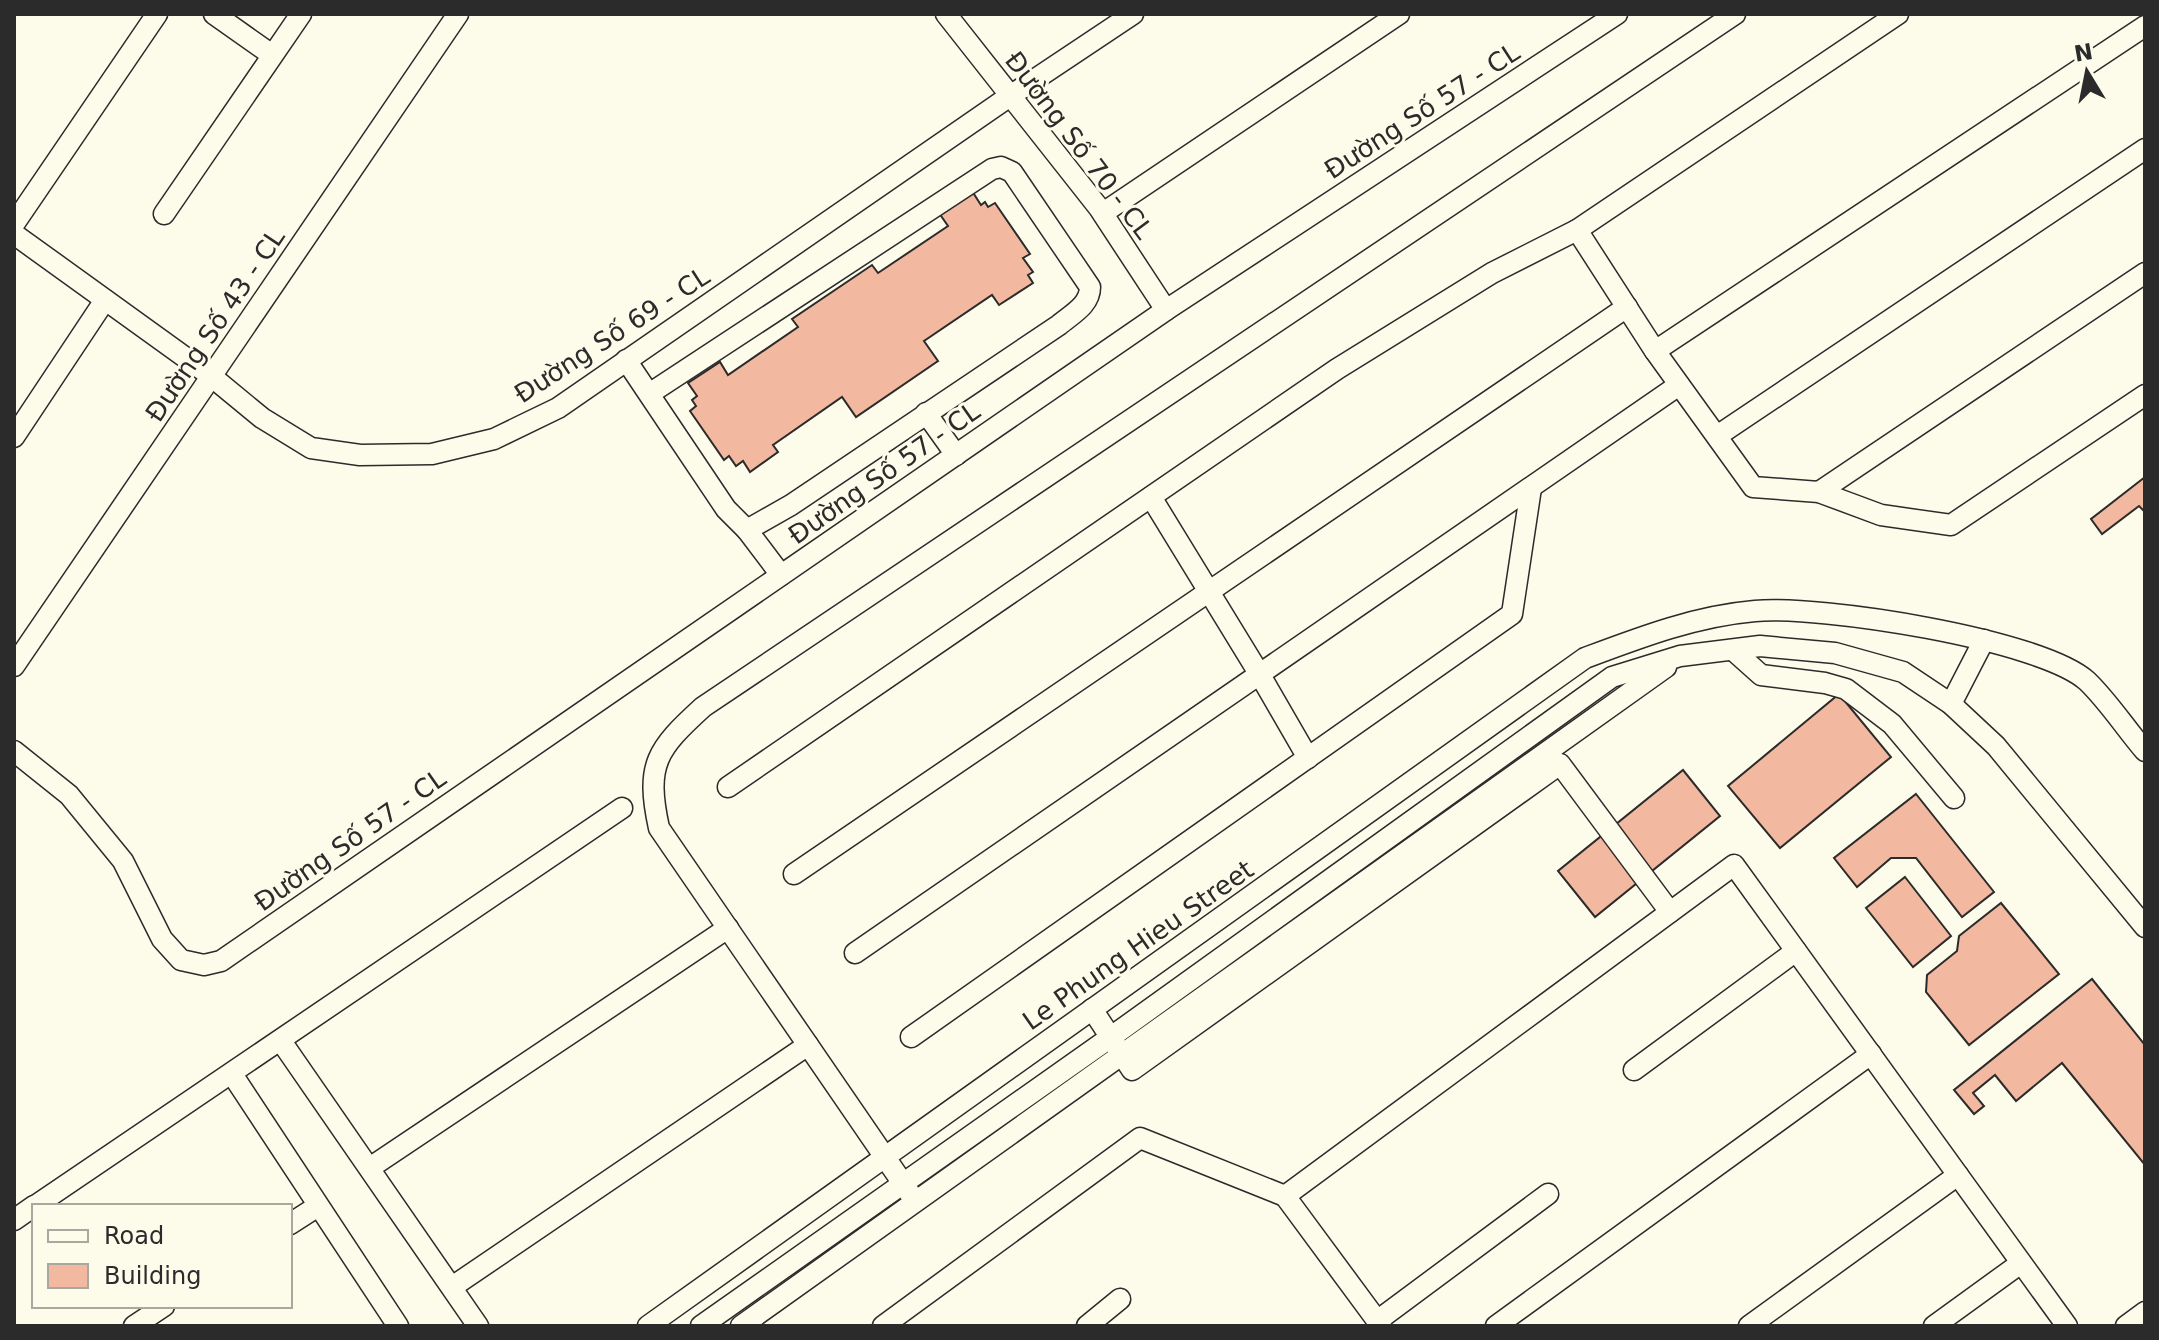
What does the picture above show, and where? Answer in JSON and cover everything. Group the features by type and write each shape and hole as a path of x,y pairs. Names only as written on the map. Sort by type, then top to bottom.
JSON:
{"street":[{"path":"14,224 157,14"},
{"path":"214,14 272,55"},
{"path":"164,214 301,14"},
{"name":"Đường Số 43 - CL","path":"14,666 458,14"},
{"name":"Đường Số 70 - CL","path":"946,14 1103,213 1166,310"},
{"name":"Đường Số 69 - CL","path":"14,234 211,376 262,418 311,448 360,455 432,454 494,439 558,408 1133,14"},
{"path":"1103,213 1399,14"},
{"name":"Đường Số 57 - CL","path":"14,751 69,795 123,861 162,939 181,960 204,965 221,961 1166,310 1617,14"},
{"path":"915,1201 659,828 653,798 655,762 672,736 703,707 1735,14"},
{"path":"728,787 1337,369 1492,273 1577,230 1898,14"},
{"path":"1655,351 2145,26"},
{"path":"1717,436 2145,149"},
{"path":"649,394 992,169 1001,167 1012,172 1090,287 1090,297 1059,325 791,505 747,530"},
{"path":"1577,230 1655,351 1753,487 1819,492 1881,515 1951,525 2145,395"},
{"path":"1819,492 2145,273"},
{"path":"14,437 105,300"},
{"path":"794,874 1627,307"},
{"path":"626,360 726,509 747,530 781,575"},
{"path":"855,953 1679,385"},
{"path":"926,413 956,455"},
{"path":"911,1037 1512,614 1531,488"},
{"path":"1151,497 1308,758"},
{"name":"Le Phung Hieu Street","path":"701,1326 893,1169 1096,1014 1585,658 1668,627 1756,610 1834,614 1915,626 1984,640 2061,664 2086,681 2145,751"},
{"path":"1951,704 1984,640"},
{"name":"Le Phung Hieu Street","path":"741,1326 915,1201 1116,1046 1612,677 1680,656 1760,646 1835,653 1903,672 1951,704 1996,746 2145,927"},
{"path":"1733,650 1761,675 1825,683 1846,689 1892,724 1954,798"},
{"path":"1096,1014 1132,1070 1560,764 1670,912"},
{"path":"37,1204 622,808"},
{"path":"1285,1196 1734,865 2067,1326"},
{"path":"371,1167 728,928"},
{"path":"1634,1070 1796,951"},
{"path":"281,1041 478,1326"},
{"path":"452,1287 808,1045"},
{"name":"Le Phung Hieu Street","path":"648,1326 893,1169 1116,1046"},
{"path":"1496,1326 1871,1054"},
{"path":"232,1074 398,1326"},
{"path":"883,1326 1140,1138 1285,1196 1379,1324 1548,1194"},
{"name":"Le Phung Hieu Street","path":"667,1326 893,1169"},
{"path":"1749,1326 1958,1175"},
{"path":"292,1223 318,1206"},
{"path":"14,1220 32,1207"},
{"path":"1934,1326 2021,1263"},
{"path":"1087,1326 1120,1299"},
{"path":"134,1326 161,1308"},
{"path":"2126,1326 2145,1312"}],"building":[{"path":"972,191 981,205 985,202 988,207 995,203 1030,254 1023,258 1033,272 1028,275 1033,283 999,305 992,295 924,341 938,361 856,417 842,397 773,445 778,452 750,472 743,461 736,466 729,456 724,460 690,411 696,406 692,400 697,396 688,383 720,362 728,375 798,327 792,319 872,265 878,273 948,226 939,213"},
{"path":"2145,477 2145,512 2139,506 2102,534 2091,519"},
{"path":"1839,694 1891,757 1780,848 1728,786"},
{"path":"1683,770 1720,816 1595,917 1558,871"},
{"path":"1916,794 1994,892 1962,917 1916,858 1891,858 1857,887 1834,858"},
{"path":"1905,877 1951,936 1913,967 1866,908"},
{"path":"2001,903 2059,974 1969,1045 1926,992 1927,975 1957,951 1959,936"},
{"path":"2092,979 2145,1045 2145,1165 2062,1063 2016,1101 1995,1075 1973,1093 1984,1106 1974,1114 1954,1090"}]}
